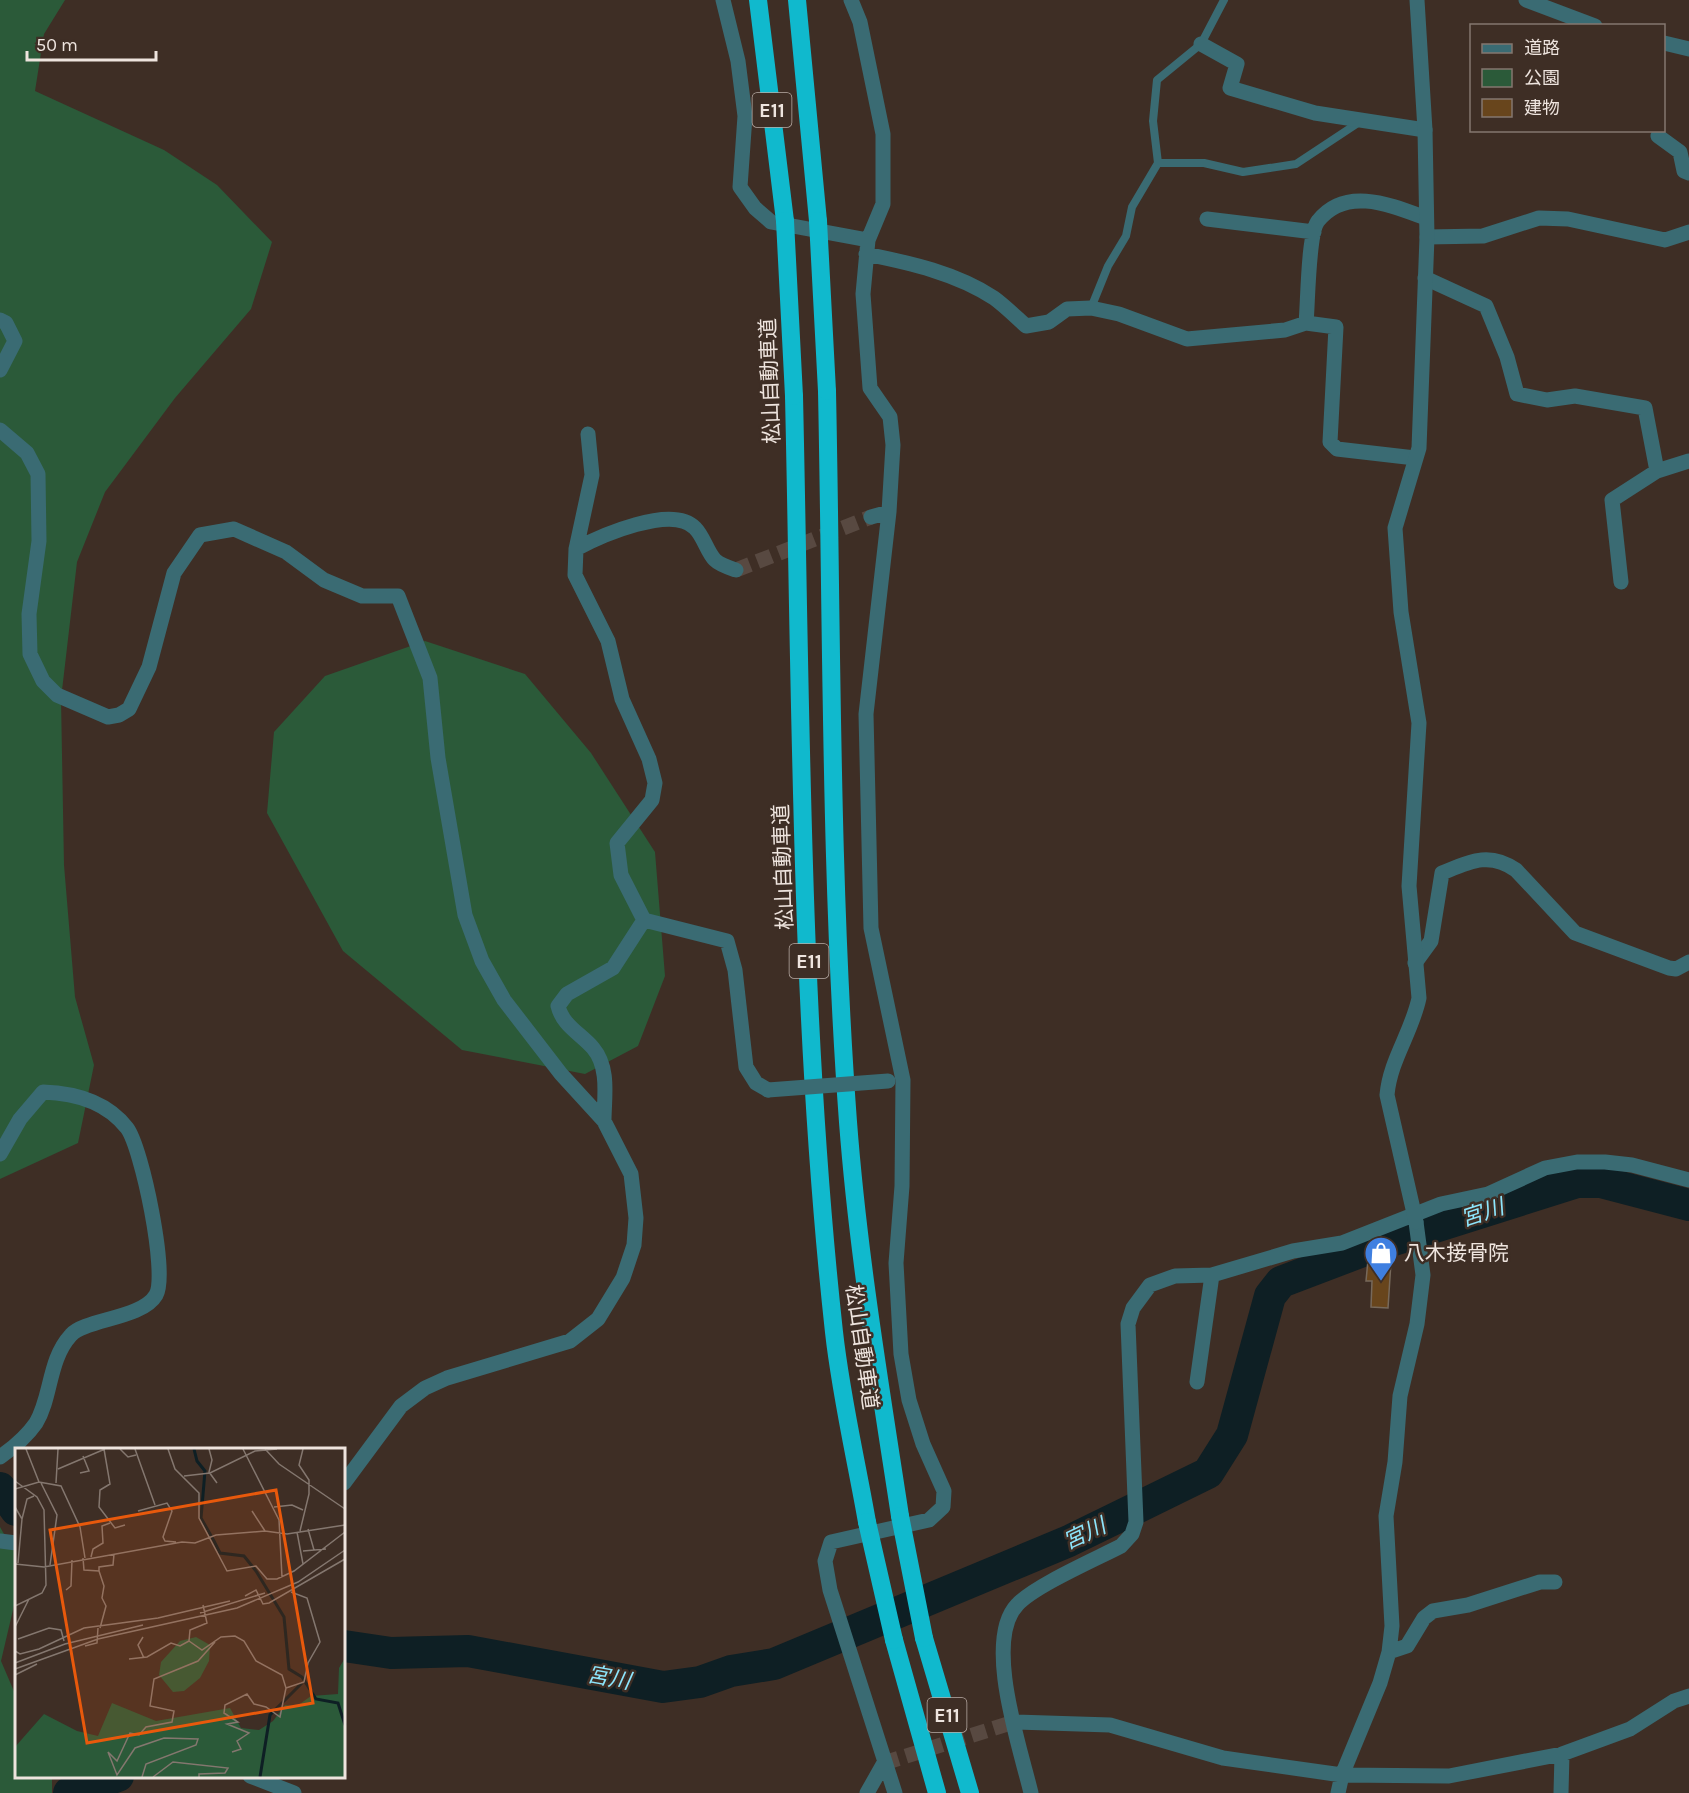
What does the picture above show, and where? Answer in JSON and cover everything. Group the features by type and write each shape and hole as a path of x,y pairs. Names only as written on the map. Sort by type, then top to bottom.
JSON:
{"highway":[{"name":"松山自動車道","path":"758,0 785,220 794,396 806,906 815,1122 834,1335 867,1522 894,1640 937,1793"},
{"name":"松山自動車道","path":"797,0 818,221 827,391 837,909 848,1124 871,1330 900,1516 924,1638 970,1793"}],"street":[{"path":"723,0 738,61 745,116 740,187 755,208 771,222 867,247 958,280 995,299 1026,326 1049,322 1067,309 1091,308 1119,314 1187,339 1285,330 1306,323 1336,327 1330,442 1337,449 1415,458"},
{"path":"851,0 860,22 883,134 883,204 867,247 862,294 870,388 890,417 893,445 890,512 866,714 871,928 895,1080 903,1174 896,1263 901,1354 909,1400 919,1433 944,1491 943,1507 929,1520 831,1542 825,1561 830,1590 895,1793"},
{"path":"1338,1793 1342,1775 1380,1683 1389,1652 1392,1626 1386,1516 1395,1462 1400,1396 1417,1324 1423,1275 1415,1219 1387,1095 1389,1074 1416,1011 1419,998 1409,886 1419,723 1401,612 1395,528 1419,437 1426,218 1425,130 1417,0"},
{"path":"1526,0 1590,24"},
{"path":"1665,43 1689,49"},
{"path":"1201,44 1237,64 1230,88 1315,113 1425,130"},
{"path":"1658,136 1680,152 1684,171 1689,173"},
{"path":"1306,323 1314,232 1317,222 1334,208 1358,200 1380,202 1426,218"},
{"path":"1426,237 1483,236 1539,218 1568,219 1665,240 1689,232"},
{"path":"1207,219 1314,232"},
{"path":"1425,278 1486,306 1507,357 1517,394 1547,400 1575,396 1645,408 1657,471"},
{"path":"0,320 6,323 15,340 0,370"},
{"path":"0,430 27,453 38,474 39,541 29,614 30,654 43,681 57,695 108,717 119,715 129,709 149,667 174,573 200,535 234,530 286,552 324,580 362,596 398,596 430,678 438,758 465,915 482,962 504,1000 561,1074 604,1122 631,1174 636,1218 634,1245 623,1278 598,1319 570,1341 447,1378 425,1388 401,1406 345,1482"},
{"path":"588,434 592,476 576,549 575,575 608,641 622,699 649,759 655,783 652,800 617,843 621,875 644,920 727,941 735,970 746,1067 756,1083 768,1090 895,1080"},
{"path":"1621,582 1612,500 1657,471 1689,461"},
{"path":"871,517 890,512"},
{"path":"576,549 602,535 658,520 681,520 695,528 716,561 736,570"},
{"path":"1415,963 1431,941 1442,873 1479,858 1505,862 1516,870 1575,933 1669,968 1676,969 1689,962"},
{"path":"604,1122 604,1073 595,1050 561,1019 558,1006 567,994 613,968 644,920"},
{"path":"0,1154 20,1119 43,1092 69,1093 104,1106 128,1129 139,1157 160,1257 160,1283 155,1297 139,1310 72,1333 58,1354 36,1422 14,1448 0,1457"},
{"path":"1031,1793 1003,1677 1005,1633 1010,1616 1017,1605 1032,1593 1121,1546 1132,1534 1136,1522 1128,1324 1134,1308 1150,1285 1175,1276 1212,1275 1293,1251 1342,1243 1415,1219 1441,1204 1488,1194 1545,1168 1577,1162 1632,1165 1689,1180"},
{"path":"1197,1382 1212,1275"},
{"path":"0,1541 15,1543"},
{"path":"1389,1652 1407,1646 1424,1618 1433,1611 1468,1605 1540,1582 1555,1582"},
{"path":"1014,1722 1110,1725 1223,1758 1342,1775 1449,1776 1562,1754 1630,1729 1674,1701 1689,1696"},
{"path":"1560,1793 1562,1754"},
{"path":"867,1793 884,1763"},
{"path":"255,1778 294,1793"}],"lane":[{"path":"1091,308 1108,266 1126,236 1132,207 1158,163 1153,121 1157,80 1201,44 1224,0"},
{"path":"1158,163 1204,164 1243,172 1296,164 1362,120"}],"green space":[{"path":"0,0 65,0 44,34 35,91 164,150 217,185 272,242 251,309 175,398 105,492 77,562 61,699 64,865 75,997 94,1065 78,1143 0,1179"},
{"path":"425,641 525,674 591,753 655,852 665,976 638,1046 585,1074 462,1050 343,951 267,813 274,732 325,676"},
{"path":"0,1527 15,1553 15,1601 1,1661 15,1694 15,1778 52,1778 52,1793 0,1793"}],"building":[{"path":"1368,1260 1391,1262 1388,1308 1371,1307 1372,1281 1366,1281"}],"waterway":[{"name":"宮川","path":"345,1646 391,1653 468,1651 663,1687 700,1682 731,1671 774,1664 1069,1541 1208,1473 1232,1435 1270,1296 1281,1282 1381,1244 1577,1182 1601,1182 1689,1205"},
{"name":"宮川","path":"0,1488 15,1509"},
{"path":"69,1793 112,1778"}],"tunnel":[{"path":"736,570 871,517"},
{"path":"884,1763 1014,1722"}],"place":[{"name":"八木接骨院","path":"1381,1282"}]}
